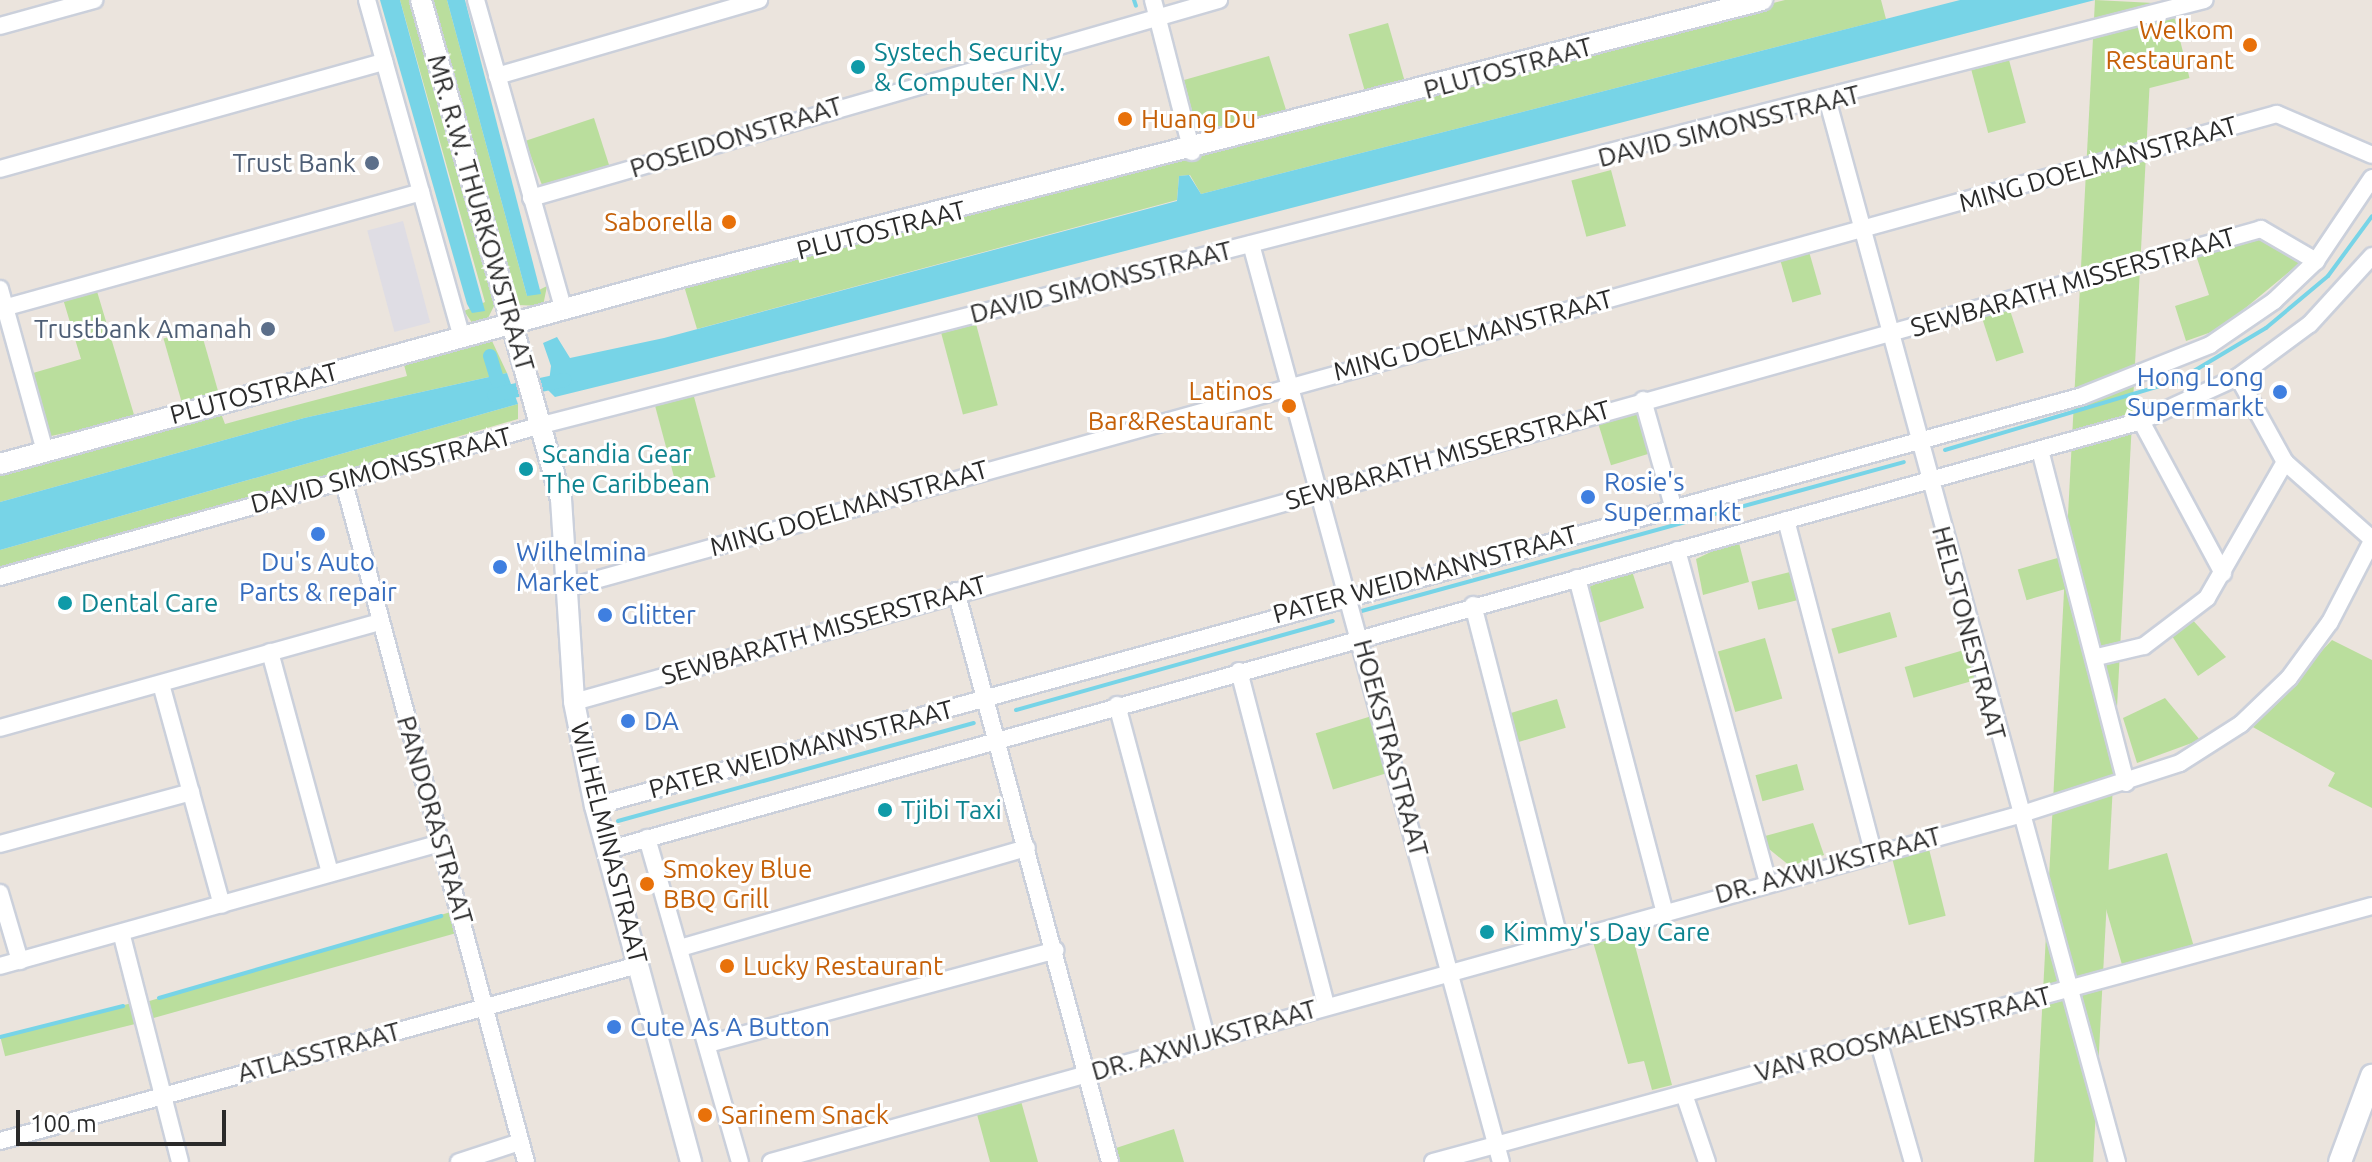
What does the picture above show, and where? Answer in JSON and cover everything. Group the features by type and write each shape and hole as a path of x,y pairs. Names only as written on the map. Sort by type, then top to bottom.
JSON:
{"main road":[{"path":"2340,1162 2372,1076"}],"street":[{"path":"0,26 94,0"},
{"path":"367,0 462,338"},
{"name":"MR. R.W. THURKOWSTRAAT","path":"421,0 542,425"},
{"path":"476,0 564,311"},
{"path":"497,76 759,0"},
{"path":"1153,0 1192,152"},
{"name":"POSEIDONSTRAAT","path":"531,198 1219,0"},
{"name":"PLUTOSTRAAT","path":"0,464 462,338 514,334 564,311 1192,152 1762,0"},
{"name":"DAVID SIMONSSTRAAT","path":"0,577 542,425 1251,244 1828,102 2205,0"},
{"path":"0,169 384,62"},
{"name":"HELSTONESTRAAT","path":"1828,102 1861,230 1893,334 1922,443 1929,485 2065,989 2117,1162"},
{"name":"MING DOELMANSTRAAT","path":"570,587 1291,384 2277,114 2372,155"},
{"name":"PATER WEIDMANNSTRAAT","path":"595,806 1350,593 1922,443 2082,396 2196,351 2274,301 2316,261 2372,178"},
{"path":"2,308 421,192"},
{"name":"SEWBARATH MISSERSTRAAT","path":"574,702 956,591 1643,400 1893,334 2261,229 2316,261"},
{"name":"HOEKSTRASTRAAT","path":"1251,244 1324,491 1350,593 1350,613 1363,635 1501,1162"},
{"name":"PATER WEIDMANNSTRAAT","path":"607,850 1363,635 1786,520 1929,485 2141,421 2238,377 2310,324 2372,256"},
{"path":"0,289 2,308 45,451"},
{"path":"2238,377 2285,462 2372,540"},
{"path":"1643,400 1673,506"},
{"path":"2141,421 2223,573"},
{"name":"WILHELMINASTRAAT","path":"542,425 561,499 570,587 574,702 595,806 691,1162"},
{"path":"2040,450 2097,657 2126,783"},
{"path":"2097,657 2144,646 2177,625 2223,573 2285,462"},
{"name":"PANDORASTRAAT","path":"343,479 526,1162"},
{"path":"1786,520 1873,852"},
{"name":"DR. AXWIJKSTRAAT","path":"771,1162 1560,941 1767,879 2019,815 2126,783 2180,763 2241,724 2289,678 2330,622 2372,540"},
{"path":"1677,550 1767,879"},
{"path":"1577,578 1664,910"},
{"path":"956,591 1056,950 1110,1162"},
{"path":"1473,605 1560,941"},
{"path":"0,728 380,622"},
{"path":"270,652 330,873"},
{"path":"1239,671 1326,1006"},
{"path":"161,684 222,905"},
{"path":"1117,705 1207,1040"},
{"path":"0,844 191,792"},
{"path":"647,838 740,1162"},
{"path":"0,966 122,936 330,873 442,843"},
{"path":"680,948 1027,848"},
{"path":"0,893 20,961"},
{"name":"VAN ROOSMALENSTRAAT","path":"1433,1162 1879,1043 2372,906"},
{"path":"122,936 180,1162"},
{"path":"708,1044 1056,950"},
{"name":"ATLASSTRAAT","path":"0,1141 638,965"},
{"path":"1879,1043 1913,1162"},
{"path":"1684,1094 1707,1162"},
{"path":"459,1162 520,1142"}],"shaded area":[{"path":"403,221 430,322 394,332 367,231"}],"green space":[{"path":"400,0 415,0 496,302 487,320 473,324 464,311 485,302"},
{"path":"431,0 447,0 527,296 547,286 543,306 518,305"},
{"path":"1785,0 1881,0 1886,19 1201,194 1190,175 1179,176 1177,200 697,329 684,286"},
{"path":"2095,0 2154,3 2093,1162 2034,1162"},
{"path":"2174,16 2189,78 2148,89 2132,26"},
{"path":"1388,23 1407,88 1367,100 1349,34"},
{"path":"1269,56 1288,116 1209,136 1196,126 1184,80"},
{"path":"2009,60 2026,123 1988,133 1971,70"},
{"path":"594,118 610,168 542,185 525,141"},
{"path":"1611,170 1626,226 1586,237 1571,181"},
{"path":"2260,234 2281,240 2301,262 2220,329 2186,341 2175,306 2209,295 2195,252"},
{"path":"1808,248 1821,294 1792,302 1779,256"},
{"path":"96,288 135,418 51,436 33,373 81,359 63,299"},
{"path":"2008,304 2024,353 1996,361 1980,313"},
{"path":"976,324 998,405 963,414 941,333"},
{"path":"200,328 218,391 182,402 163,338"},
{"path":"478,341 492,341 507,373 304,418 0,502 0,472 220,411 225,424 407,376 403,361"},
{"path":"693,393 716,477 677,487 654,403"},
{"path":"518,404 518,419 0,571 0,550"},
{"path":"1638,410 1651,453 1611,465 1598,422"},
{"path":"1738,539 1749,582 1703,595 1696,559"},
{"path":"2061,557 2070,588 2027,600 2018,569"},
{"path":"1631,568 1644,608 1598,623 1589,587"},
{"path":"1794,571 1801,599 1758,610 1751,582"},
{"path":"1890,612 1897,637 1839,654 1831,629"},
{"path":"2190,617 2226,657 2198,676 2170,633"},
{"path":"1765,638 1782,699 1735,712 1718,652"},
{"path":"2332,640 2372,660 2372,808 2328,786 2335,773 2251,726"},
{"path":"1971,648 1980,679 1913,698 1905,667"},
{"path":"2165,698 2200,740 2137,763 2123,718"},
{"path":"1557,699 1566,728 1518,742 1509,714"},
{"path":"1375,715 1392,771 1333,790 1316,733"},
{"path":"1797,764 1804,790 1762,801 1755,775"},
{"path":"1813,823 1824,855 1790,866 1769,849 1765,836"},
{"path":"1928,845 1946,916 1909,925 1891,854"},
{"path":"2167,853 2193,945 2122,966 2096,873"},
{"path":"454,911 460,932 150,1019 146,1002"},
{"path":"1629,923 1672,1085 1652,1090 1644,1061 1628,1064 1591,935"},
{"path":"132,1003 137,1023 5,1056 0,1036"},
{"path":"1019,1094 1038,1162 990,1162 975,1107"},
{"path":"1174,1129 1184,1162 1120,1162 1116,1148"}],"water":[{"path":"380,0 400,0 485,311 472,313 467,304"},
{"path":"447,0 465,0 541,294 527,296"},
{"path":"1960,0 2095,0 665,370 555,397 548,390 551,366 543,343 557,337 570,358 664,338 1177,201 1179,176 1189,175 1201,194"},
{"path":"507,373 518,404 0,550 0,502 304,418"}],"waterway":[{"path":"1134,0 1136,6"},
{"path":"1945,450 2177,381 2266,328 2328,276 2372,216"},
{"path":"490,356 501,393"},
{"path":"494,395 564,380"},
{"path":"1358,612 1904,462"},
{"path":"1016,710 1333,621"},
{"path":"618,821 974,723"},
{"path":"159,998 441,916"},
{"path":"0,1037 123,1006"}],"place":[{"name":"Welkom Restaurant","path":"2250,45"},
{"name":"Systech Security & Computer N.V.","path":"858,67"},
{"name":"Huang Du","path":"1125,119"},
{"name":"Trust Bank","path":"372,163"},
{"name":"Saborella","path":"729,222"},
{"name":"Trustbank Amanah","path":"268,329"},
{"name":"Hong Long Supermarkt","path":"2280,392"},
{"name":"Latinos Bar&Restaurant","path":"1289,406"},
{"name":"Scandia Gear The Caribbean","path":"526,469"},
{"name":"Rosie's Supermarkt","path":"1588,497"},
{"name":"Du's Auto Parts & repair","path":"318,534"},
{"name":"Wilhelmina Market","path":"500,567"},
{"name":"Dental Care","path":"65,603"},
{"name":"Glitter","path":"605,615"},
{"name":"DA","path":"628,721"},
{"name":"Tjibi Taxi","path":"885,810"},
{"name":"Smokey Blue BBQ Grill","path":"647,884"},
{"name":"Kimmy's Day Care","path":"1487,932"},
{"name":"Lucky Restaurant","path":"727,966"},
{"name":"Cute As A Button","path":"614,1027"},
{"name":"Sarinem Snack","path":"705,1115"}]}
